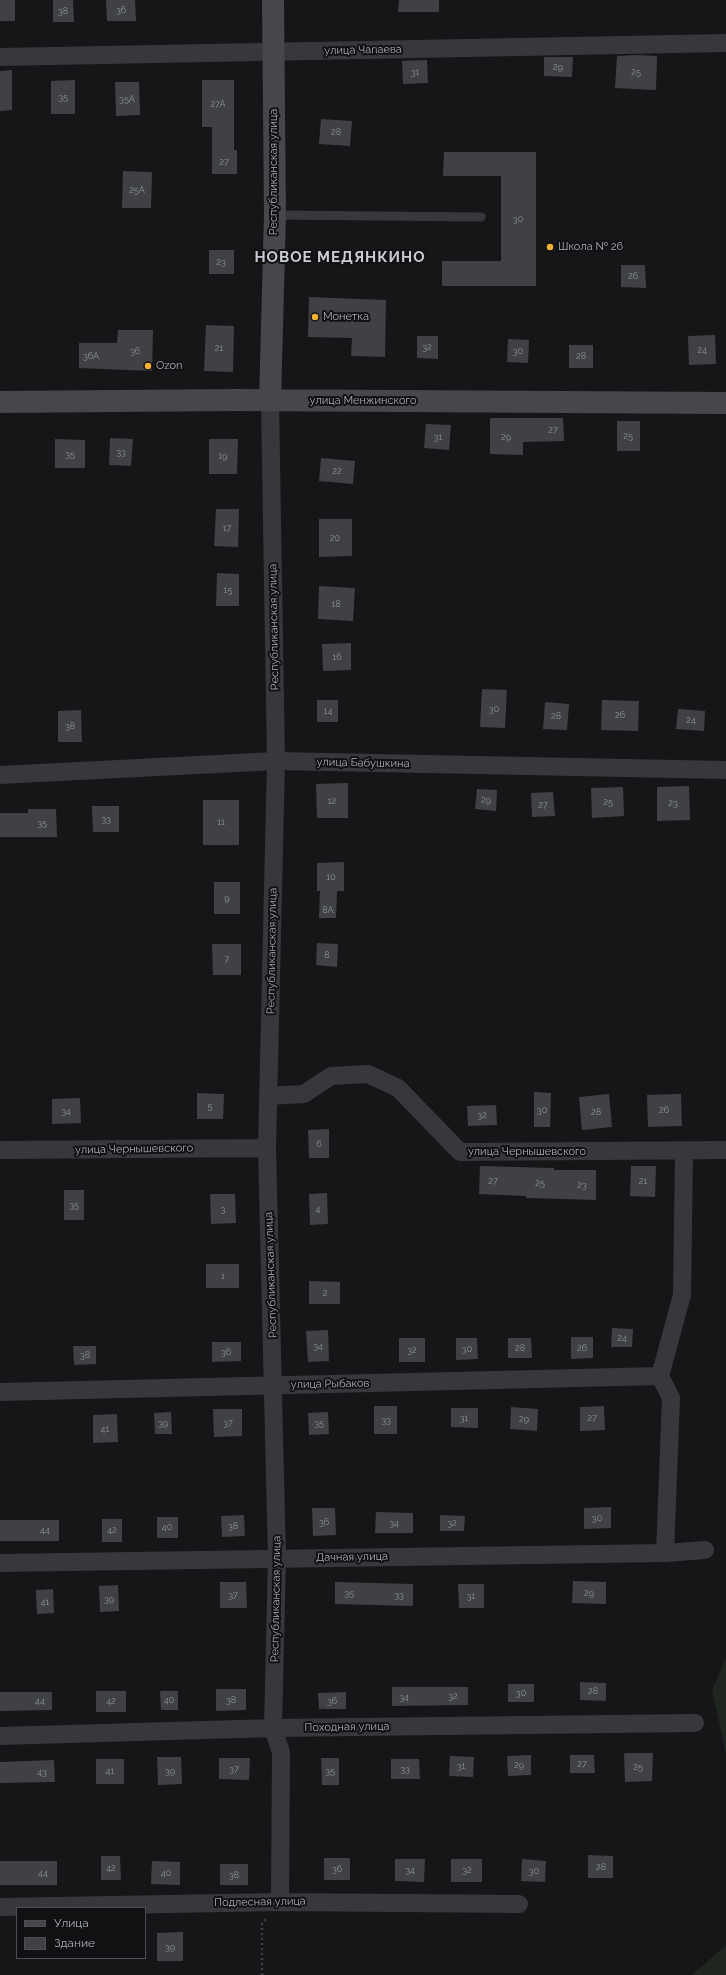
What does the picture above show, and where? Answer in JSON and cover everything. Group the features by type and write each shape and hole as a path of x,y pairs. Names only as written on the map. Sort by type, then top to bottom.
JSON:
{"main road":[{"name":"Республиканская улица","path":"270,401 275,215 273,0"},
{"name":"улица Менжинского","path":"0,402 270,401 726,403"}],"street":[{"name":"улица Чапаева","path":"0,57 726,43"},
{"name":"Республиканская улица","path":"270,401 276,761 267,1148 274,1385 277,1558 273,1728 281,1752 280,1902"},
{"name":"улица Бабушкина","path":"0,775 276,761 726,770"},
{"name":"улица Чернышевского","path":"268,1096 304,1094 330,1076 368,1074 398,1088 460,1152 726,1150"},
{"name":"улица Чернышевского","path":"0,1150 267,1148"},
{"path":"665,1553 671,1398 660,1376 682,1295 684,1151"},
{"name":"улица Рыбаков","path":"0,1392 660,1376"},
{"name":"Дачная улица","path":"0,1563 665,1553 705,1550"},
{"name":"Походная улица","path":"0,1736 273,1728 695,1723"},
{"name":"Подлесная улица","path":"0,1907 280,1902 519,1904"}],"lane":[{"path":"275,215 481,216"}],"path":[{"path":"262,1975 262,1924 280,1902"}],"shaded area":[{"path":"726,1658 726,1754 712,1690"},
{"path":"726,1945 726,1975 692,1975"}],"building":[{"path":"0,0 15,0 15,21 0,21"},
{"path":"53,0 73,0 74,22 53,22"},
{"path":"106,0 135,0 136,21 107,21"},
{"path":"399,0 439,0 439,12 398,12"},
{"path":"617,56 657,56 656,90 615,88"},
{"path":"544,57 573,57 572,77 544,76"},
{"path":"427,60 428,83 403,84 402,61"},
{"path":"12,70 12,110 0,111 0,71"},
{"path":"75,80 75,114 51,114 51,81"},
{"path":"202,80 234,80 234,150 237,150 237,174 212,174 212,127 202,127"},
{"path":"115,82 139,82 140,115 116,116"},
{"path":"321,119 352,121 350,146 319,144"},
{"path":"444,152 536,152 536,286 442,286 442,261 501,261 501,176 443,176"},
{"path":"123,171 152,172 151,208 122,208"},
{"path":"209,250 234,250 234,274 209,274"},
{"path":"621,265 645,265 646,288 621,287"},
{"path":"309,297 386,300 385,357 351,356 352,338 308,337"},
{"path":"206,325 234,326 233,372 204,371"},
{"path":"118,330 153,330 152,371 79,368 79,343 117,343"},
{"path":"715,335 716,364 689,365 688,336"},
{"path":"417,336 438,336 438,359 417,358"},
{"path":"508,339 529,340 528,363 507,362"},
{"path":"569,345 593,345 593,368 569,368"},
{"path":"490,418 563,418 564,441 523,442 523,455 490,454"},
{"path":"617,421 640,421 640,451 617,451"},
{"path":"426,424 451,425 449,450 424,448"},
{"path":"110,438 133,439 131,466 109,465"},
{"path":"55,439 85,440 85,468 55,468"},
{"path":"209,439 238,439 237,474 209,474"},
{"path":"321,458 355,461 353,484 319,481"},
{"path":"216,509 239,509 238,547 214,546"},
{"path":"319,519 352,519 352,556 319,557"},
{"path":"217,573 239,574 239,606 216,606"},
{"path":"319,586 355,588 353,621 318,619"},
{"path":"351,643 351,670 323,671 322,644"},
{"path":"482,689 507,690 505,728 480,727"},
{"path":"317,700 338,700 338,722 317,722"},
{"path":"602,700 639,701 638,731 601,730"},
{"path":"545,702 569,704 567,730 543,729"},
{"path":"678,709 705,711 704,731 676,729"},
{"path":"81,710 82,742 58,742 58,711"},
{"path":"348,783 348,818 317,818 316,784"},
{"path":"689,786 690,820 657,821 657,787"},
{"path":"623,787 624,816 592,818 591,788"},
{"path":"477,789 497,790 496,811 475,809"},
{"path":"553,792 555,816 532,817 531,793"},
{"path":"203,800 239,800 239,845 203,845"},
{"path":"92,806 119,806 119,832 93,832"},
{"path":"28,809 56,809 57,837 0,837 0,813 28,813"},
{"path":"344,862 344,891 337,891 336,918 319,918 320,891 317,891 317,863"},
{"path":"214,882 240,882 240,914 214,914"},
{"path":"317,943 338,944 337,967 316,965"},
{"path":"212,944 241,944 241,975 213,975"},
{"path":"534,1092 551,1093 550,1127 534,1127"},
{"path":"197,1093 224,1094 223,1119 197,1119"},
{"path":"609,1094 612,1127 582,1130 579,1097"},
{"path":"681,1094 682,1126 648,1127 647,1095"},
{"path":"80,1098 81,1123 52,1124 52,1099"},
{"path":"496,1105 497,1125 468,1126 467,1106"},
{"path":"329,1129 329,1158 309,1158 308,1130"},
{"path":"480,1166 554,1168 554,1170 596,1170 596,1200 526,1198 526,1196 479,1194"},
{"path":"631,1166 656,1166 655,1197 630,1196"},
{"path":"64,1190 84,1190 84,1220 64,1220"},
{"path":"327,1193 328,1224 310,1225 309,1194"},
{"path":"210,1194 235,1194 236,1223 211,1224"},
{"path":"206,1264 239,1264 239,1288 206,1288"},
{"path":"309,1281 340,1282 340,1304 309,1304"},
{"path":"612,1328 633,1329 632,1347 611,1347"},
{"path":"328,1330 329,1361 308,1362 306,1331"},
{"path":"571,1337 593,1337 593,1358 571,1359"},
{"path":"399,1338 425,1338 425,1362 399,1362"},
{"path":"456,1338 477,1338 478,1359 456,1360"},
{"path":"508,1338 531,1338 532,1358 508,1358"},
{"path":"212,1342 241,1342 241,1361 212,1362"},
{"path":"73,1346 96,1346 96,1364 74,1365"},
{"path":"374,1406 397,1406 397,1434 374,1434"},
{"path":"604,1406 605,1430 580,1431 580,1407"},
{"path":"511,1407 538,1409 537,1431 510,1429"},
{"path":"451,1408 478,1408 478,1428 451,1427"},
{"path":"213,1409 242,1409 242,1436 214,1437"},
{"path":"171,1412 172,1434 155,1434 154,1413"},
{"path":"328,1412 329,1434 309,1435 308,1413"},
{"path":"117,1414 118,1442 93,1443 93,1415"},
{"path":"611,1507 611,1528 584,1529 584,1508"},
{"path":"312,1508 335,1508 336,1535 313,1536"},
{"path":"376,1512 413,1513 413,1533 375,1533"},
{"path":"244,1515 245,1536 222,1537 221,1516"},
{"path":"440,1515 465,1516 464,1531 440,1531"},
{"path":"157,1517 178,1517 178,1538 157,1538"},
{"path":"102,1519 122,1519 122,1542 102,1542"},
{"path":"0,1520 59,1520 59,1541 0,1541"},
{"path":"573,1581 606,1582 606,1604 572,1603"},
{"path":"220,1582 246,1582 247,1608 220,1608"},
{"path":"335,1582 413,1584 413,1606 335,1604"},
{"path":"458,1584 484,1584 484,1608 459,1608"},
{"path":"118,1585 119,1611 100,1612 99,1586"},
{"path":"53,1589 54,1613 37,1614 36,1590"},
{"path":"580,1682 606,1683 606,1701 580,1700"},
{"path":"508,1684 534,1684 534,1702 508,1702"},
{"path":"392,1687 468,1687 468,1705 392,1706"},
{"path":"216,1689 246,1689 246,1710 216,1711"},
{"path":"96,1691 126,1691 126,1712 96,1712"},
{"path":"160,1691 178,1691 178,1710 161,1710"},
{"path":"0,1692 52,1692 52,1710 0,1711"},
{"path":"346,1692 346,1709 319,1709 318,1693"},
{"path":"624,1753 653,1753 652,1781 625,1782"},
{"path":"531,1755 531,1775 508,1776 507,1756"},
{"path":"570,1755 594,1755 595,1773 570,1773"},
{"path":"450,1756 474,1757 473,1777 449,1776"},
{"path":"157,1757 181,1757 182,1784 158,1785"},
{"path":"219,1758 250,1758 249,1780 219,1779"},
{"path":"321,1758 339,1758 339,1785 322,1785"},
{"path":"96,1759 124,1759 124,1784 96,1784"},
{"path":"391,1759 419,1759 420,1779 391,1779"},
{"path":"54,1760 55,1782 0,1783 0,1762"},
{"path":"588,1855 613,1856 613,1878 588,1878"},
{"path":"101,1856 120,1856 121,1880 101,1880"},
{"path":"324,1858 350,1858 350,1880 324,1880"},
{"path":"395,1859 425,1859 424,1882 395,1881"},
{"path":"451,1859 482,1859 482,1882 451,1882"},
{"path":"522,1859 546,1861 545,1882 521,1881"},
{"path":"0,1861 57,1861 57,1885 0,1885"},
{"path":"152,1861 180,1862 180,1885 151,1884"},
{"path":"220,1864 248,1864 248,1885 220,1885"},
{"path":"183,1932 183,1961 157,1961 157,1933"}],"place":[{"name":"Школа № 26","path":"550,247"},
{"name":"Монетка","path":"315,317"},
{"name":"Ozon","path":"148,366"}],"district":[{"name":"НОВОЕ МЕДЯНКИНО","path":"340,257"}]}
